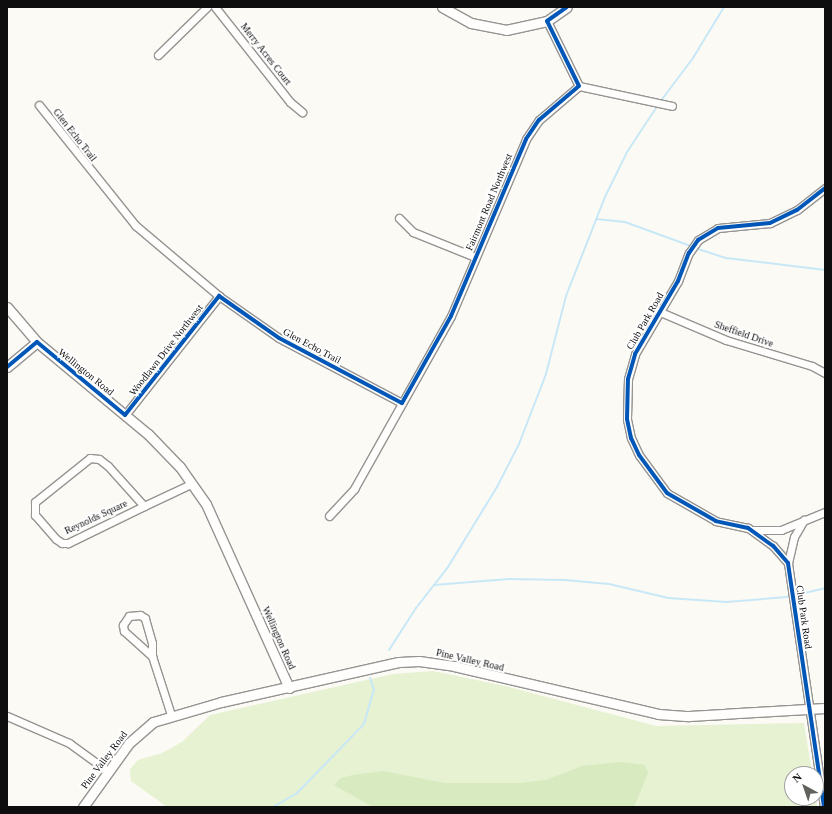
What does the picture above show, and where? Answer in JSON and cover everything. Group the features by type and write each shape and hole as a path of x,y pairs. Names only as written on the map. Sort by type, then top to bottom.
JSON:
{"street":[{"path":"158,55 207,7"},
{"name":"Merry Acres Court","path":"215,7 290,102 302,112"},
{"path":"442,7 471,23 492,30 522,29 547,21 568,7"},
{"path":"547,21 579,86 672,106"},
{"name":"Fairmont Road Northwest","path":"329,516 354,489 451,316 526,138 539,120 579,86"},
{"name":"Glen Echo Trail","path":"39,105 134,225 219,296 279,338 402,403"},
{"name":"Club Park Road","path":"824,807 788,563 773,546 750,529 710,518 667,493 644,465 631,438 627,419 630,370 640,342 678,281 694,245 706,233 718,228 770,223 797,210 825,188"},
{"path":"399,218 413,232 475,257"},
{"name":"Woodlawn Drive Northwest","path":"125,415 219,296"},
{"name":"Wellington Road","path":"7,307 37,342 154,439 180,467 206,504 289,688"},
{"name":"Sheffield Drive","path":"658,311 726,340 812,366 825,373"},
{"path":"7,367 37,342"},
{"name":"Reynolds Square","path":"144,506 108,466 99,459 90,458 37,499 34,507 35,515 56,539 62,543 68,543 191,484"},
{"path":"750,529 781,530 825,512"},
{"path":"788,563 794,537 804,520"},
{"path":"152,656 124,631 123,625 129,616 140,615 145,618 153,648 152,656 171,715"},
{"name":"Pine Valley Road","path":"83,807 140,731 153,722 171,715 378,666 419,661 454,666 658,714 689,716 825,708"},
{"path":"7,716 69,743 109,772"}],"green space":[{"path":"433,671 505,686 656,726 804,723 811,766 784,766 784,806 817,807 167,807 131,781 130,769 138,760 162,753 182,742 210,715 393,674"},
{"path":"621,762 645,765 648,773 634,807 373,807 334,785 341,778 383,771 444,783 520,783 546,780 582,766"}],"waterway":[{"path":"660,102 693,58 724,7"},
{"path":"389,650 416,608 448,567 497,487 519,444 546,374 566,296 605,197 627,152 658,105"},
{"path":"596,219 625,222 691,246"},
{"path":"695,248 726,258 825,270"},
{"path":"434,585 509,579 565,580 609,584 668,598 727,602 787,597 825,588"},
{"path":"273,807 297,793 364,724 374,690 370,678"}],"cycle path":[{"path":"7,367 37,342 125,415 219,296 279,338 402,403 451,316 526,139 539,120 579,86 547,21 567,7"},
{"path":"824,807 788,563 773,546 748,528 716,521 667,493 639,455 631,438 627,419 628,379 635,354 678,281 689,253 698,240 718,228 770,223 797,210 825,188"}]}
